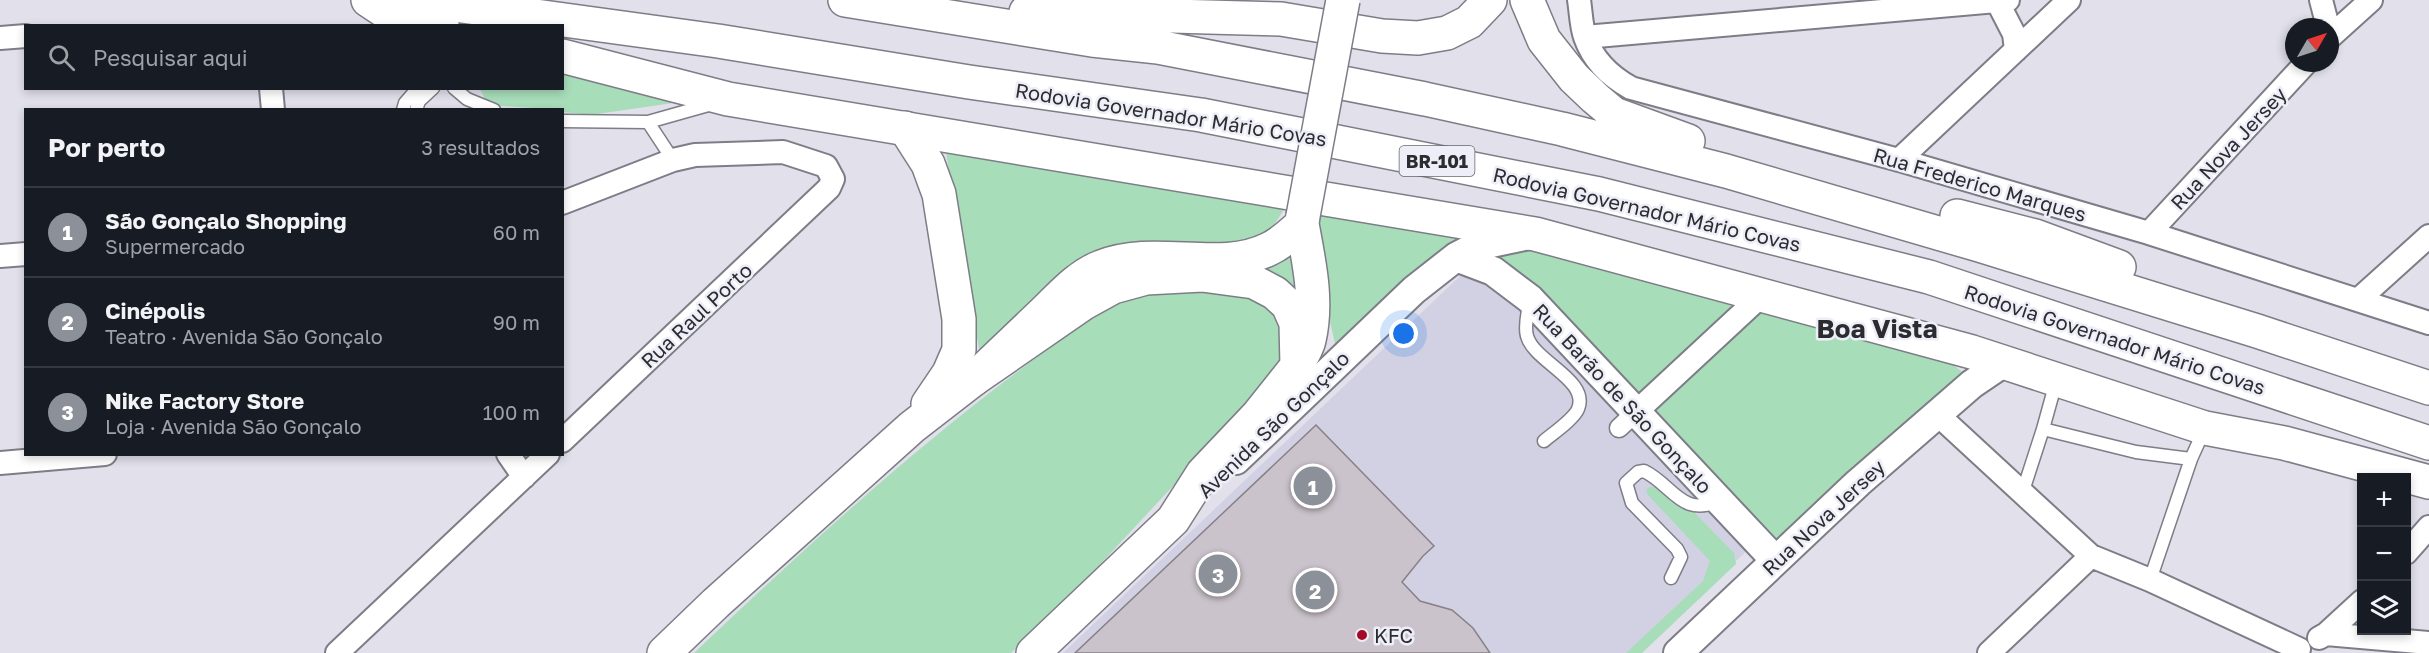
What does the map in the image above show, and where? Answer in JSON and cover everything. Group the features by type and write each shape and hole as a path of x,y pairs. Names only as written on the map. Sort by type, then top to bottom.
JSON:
{"main road":[{"name":"Rodovia Governador Mário Covas","path":"418,0 718,41 981,84 1201,115 1599,194 1929,277 2429,442"},
{"path":"845,0 1092,39 1158,47 1425,99 1562,129 1726,171 1979,245 2257,331 2429,388"},
{"path":"1173,520 1203,473 1258,415 1297,366 1308,341 1312,317 1312,282 1302,220 1343,0"},
{"path":"934,13 1032,12 1281,19 1382,36 1418,38 1447,33 1469,22 1490,0"},
{"path":"1527,0 1544,40 1574,78 1614,114 1667,135 1710,148 2035,236 2150,278 2257,331"},
{"path":"382,12 433,24"},
{"path":"564,57 728,99 1535,234 1972,352 2205,428 2284,443 2429,482"},
{"path":"905,128 928,164 939,194 959,319 959,350 950,373 912,427"},
{"path":"974,379 1076,282 1100,267 1120,261 1160,257 1225,259 1248,257 1269,249 1302,220"},
{"path":"664,653 716,603 912,427 974,379 1084,303 1113,287 1146,278 1202,275 1254,282 1275,293 1287,305 1296,323 1297,366"},
{"name":"Avenida São Gonçalo","path":"1033,653 1173,520"}],"street":[{"name":"Rua Frederico Marques","path":"1580,0 1585,37 1602,66 1616,79 1632,88 1899,159 2150,233 2429,322"},
{"path":"1899,159 2068,0"},
{"path":"2321,0 2326,18"},
{"path":"2339,29 2371,0"},
{"path":"1585,37 2002,1 2014,34 2016,50"},
{"path":"0,38 24,36"},
{"name":"Rua Nova Jersey","path":"2150,233 2298,72"},
{"path":"271,90 273,108"},
{"name":"Rua Raul Porto","path":"564,438 829,188 832,179 826,166 783,152 695,155 673,160"},
{"path":"564,202 673,160"},
{"name":"Avenida São Gonçalo","path":"1173,520 1414,290 1456,258 1477,246 1535,234"},
{"path":"2358,300 2429,236"},
{"path":"0,256 24,254"},
{"name":"Rua Barão de São Gonçalo","path":"1456,258 1493,271 1530,299 1628,420 1720,500 1775,560"},
{"path":"1628,420 1761,296"},
{"path":"1972,352 1972,384"},
{"name":"Rua Nova Jersey","path":"1678,653 1775,560 1937,414 1972,384 2003,363"},
{"path":"1937,414 2091,556 2150,580 2297,651 2326,634 2357,605"},
{"path":"0,463 82,456"},
{"path":"509,456 524,477"},
{"path":"337,653 546,456"},
{"path":"2411,548 2429,527"},
{"path":"1989,653 2091,556"},
{"path":"2326,634 2429,643"}],"lane":[{"path":"404,108 416,90"},
{"path":"417,108 419,102 431,90"},
{"path":"456,90 467,99 489,108"},
{"path":"564,121 648,122 728,99"},
{"path":"648,122 673,160"},
{"path":"1530,299 1526,335 1533,348 1574,385 1580,397 1577,411 1544,441"},
{"path":"2022,494 2057,380"},
{"path":"2150,580 2191,459 2205,428"},
{"path":"2043,429 2136,452 2191,459"},
{"path":"1671,578 1681,557 1677,549 1632,503 1626,483 1638,472 1644,471 1673,494 1700,508 1720,500"}],"shaded area":[{"path":"1478,259 1756,542 1639,653 1063,653"}],"green space":[{"path":"564,70 694,100 590,115 564,112 564,108 488,105 478,90 564,90"},
{"path":"945,147 1285,201 1283,211 1272,228 1246,243 1108,250 982,367"},
{"path":"1315,209 1482,235 1336,348 1320,277"},
{"path":"1294,239 1305,301 1247,264"},
{"path":"1534,245 1944,357 1962,372 1779,544 1531,280 1483,256"},
{"path":"1189,290 1265,299 1281,311 1292,358 1067,600 1011,653 694,653 909,458 1000,385 1088,320 1110,304 1130,295 1144,292"},
{"path":"1649,487 1656,487 1670,501 1692,510 1734,553 1736,564 1642,653 1626,653 1703,581 1710,561 1648,495 1646,490"}],"building":[{"path":"1316,425 1434,546 1402,582 1420,601 1452,610 1473,628 1490,653 1075,653"}],"place":[{"name":"São Gonçalo Shopping","path":"1313,486"},
{"name":"Nike Factory Store","path":"1218,574"},
{"name":"Cinépolis","path":"1315,590"},
{"name":"KFC","path":"1362,635"}],"district":[{"name":"Boa Vista","path":"1877,328"}]}
